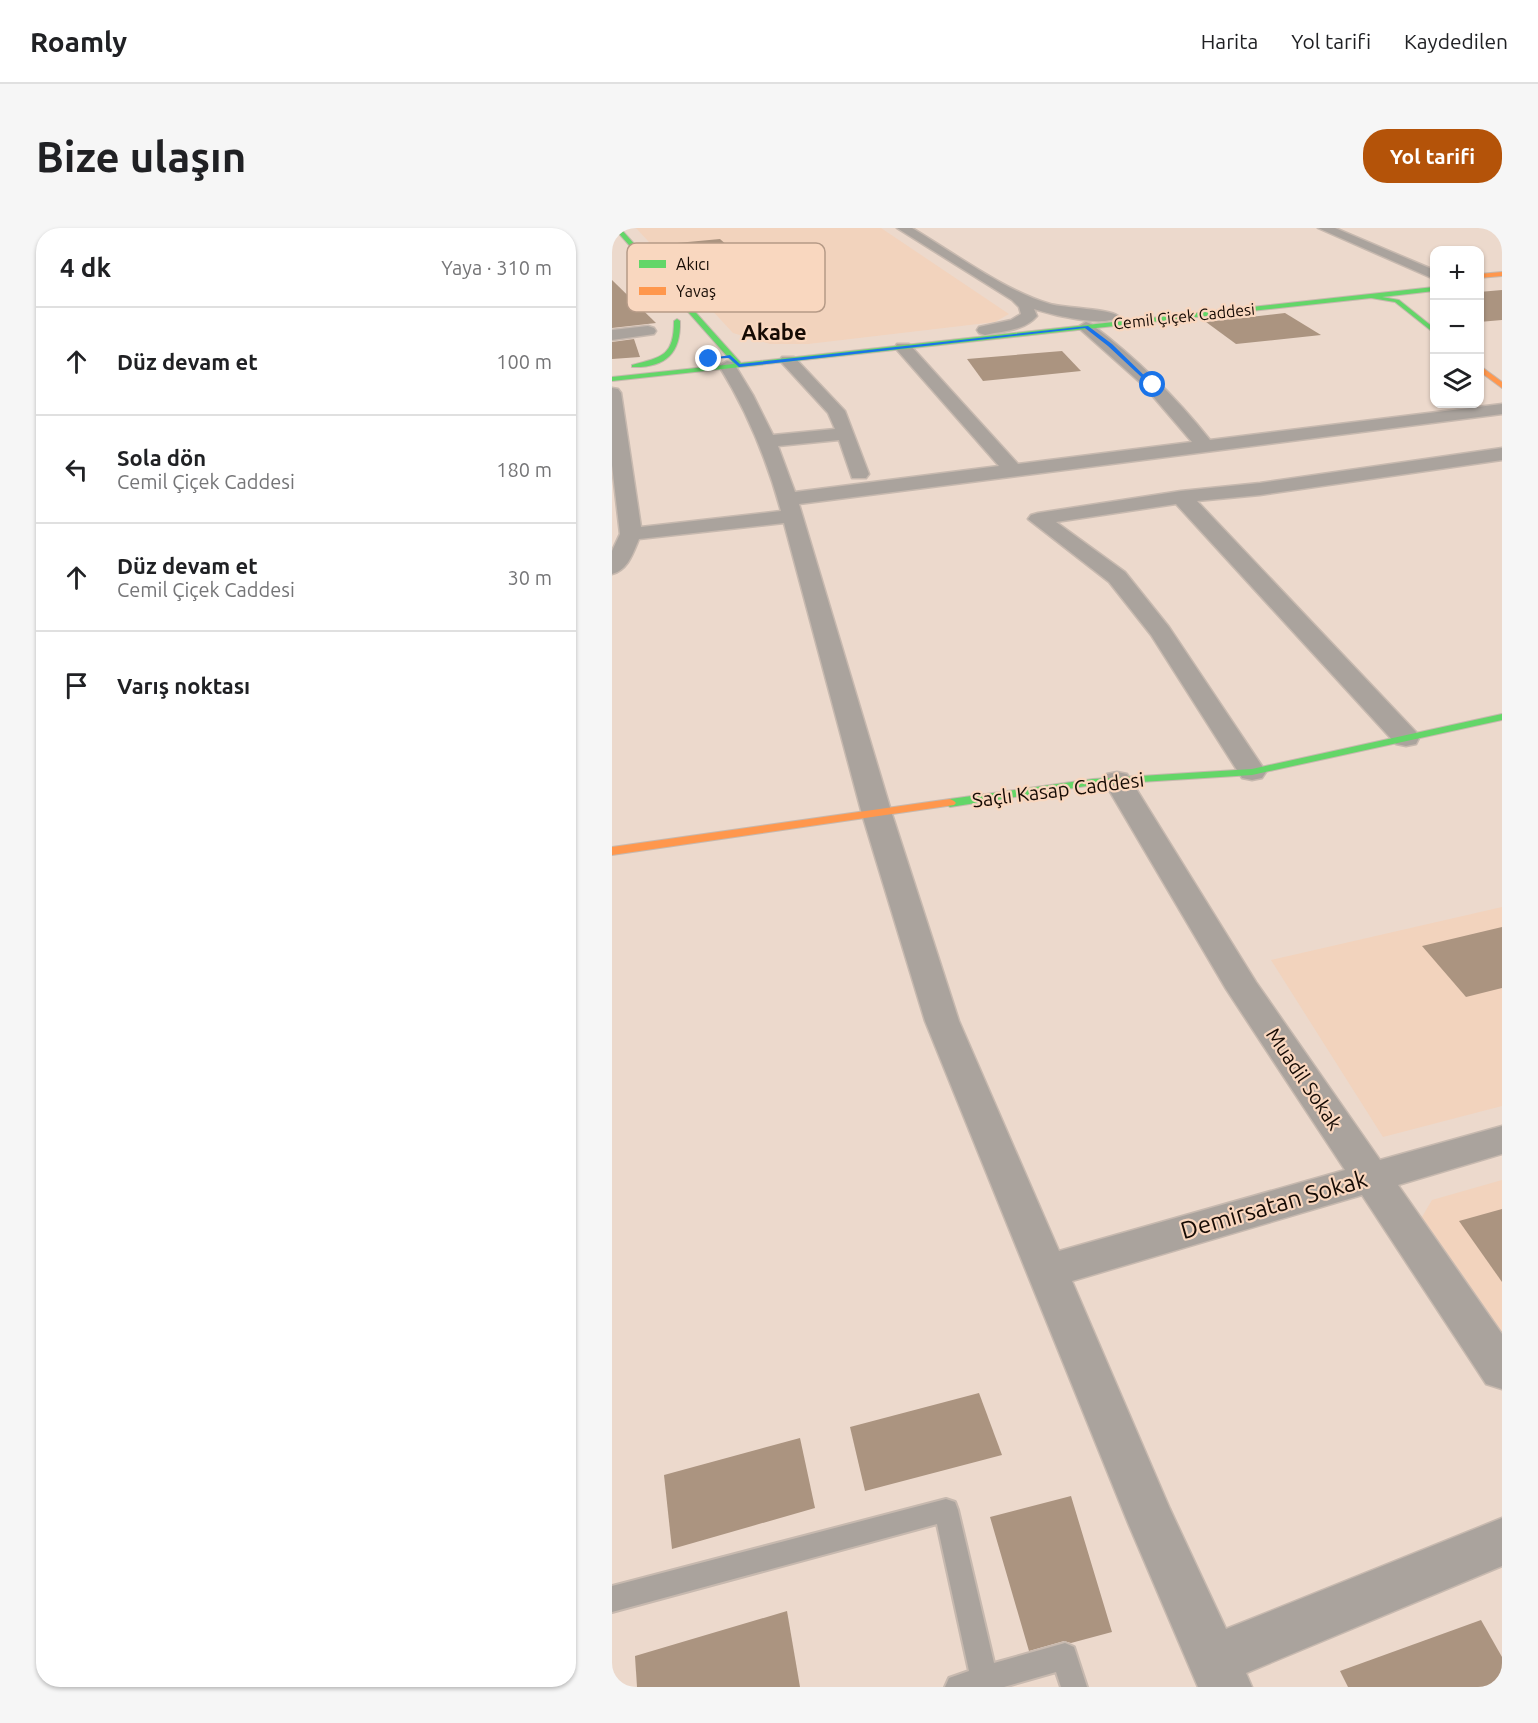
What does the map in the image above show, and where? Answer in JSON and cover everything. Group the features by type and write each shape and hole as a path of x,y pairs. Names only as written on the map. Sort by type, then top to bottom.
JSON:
{"street":[{"path":"617,228 630,243"},
{"path":"903,228 1017,297 1054,312 1079,316 1110,316"},
{"path":"1324,228 1430,273"},
{"path":"1484,276 1502,274"},
{"path":"1484,283 1502,281"},
{"path":"1397,301 1397,298 1402,296 1428,293"},
{"name":"Cemil Çiçek Caddesi","path":"612,379 722,358 903,347 1363,296 1428,293"},
{"name":"Cemil Çiçek Caddesi","path":"612,370 1110,316 1428,293"},
{"path":"1363,296 1397,301 1430,328"},
{"path":"985,330 1016,324 1029,316 1026,306 1017,297"},
{"path":"691,312 700,322 743,390 768,441 790,507 877,814 942,1021 1046,1272 1219,1673 1502,1542"},
{"path":"630,368 661,358 672,351 677,345 673,317 690,336"},
{"path":"1086,327 1110,345 1153,385 1205,446"},
{"path":"612,335 648,331"},
{"path":"903,347 1013,470"},
{"path":"808,348 784,354 836,411 859,474"},
{"path":"1484,362 1502,368"},
{"path":"1484,363 1502,386"},
{"path":"612,393 631,534 619,559 612,567"},
{"path":"631,534 1013,470 1502,409"},
{"path":"768,441 846,434"},
{"path":"1252,772 1161,632 1117,577 1038,519 1181,497 1260,489 1502,454"},
{"path":"1181,497 1406,738"},
{"name":"Saçlı Kasap Caddesi","path":"612,851 1092,782 1252,772 1500,719"},
{"name":"Muadil Sokak","path":"1117,780 1243,989 1502,1370"},
{"name":"Demirsatan Sokak","path":"1046,1272 1502,1140"}],"lane":[{"path":"612,1599 946,1510 984,1680"},
{"path":"958,1687 1065,1656 1074,1687"}],"shaded area":[{"path":"636,228 881,228 1009,314 995,322 808,344 770,344 733,333 714,312 825,312 825,243 650,243"},
{"path":"1502,907 1502,1106 1383,1137 1271,960"},
{"path":"1502,1180 1502,1349 1419,1222 1432,1200"}],"building":[{"path":"720,239 725,243 677,243"},
{"path":"612,280 627,295 627,312 645,312 656,323 612,328"},
{"path":"1502,290 1502,320 1484,322 1484,292"},
{"path":"1285,313 1321,335 1236,344 1206,322"},
{"path":"634,339 640,357 612,359 612,342"},
{"path":"1062,351 1081,371 983,381 967,359"},
{"path":"1502,927 1502,988 1466,997 1422,946"},
{"path":"1502,1209 1502,1282 1459,1221"},
{"path":"979,1393 1002,1455 865,1491 850,1427"},
{"path":"800,1438 815,1508 672,1549 664,1475"},
{"path":"1071,1496 1112,1632 1071,1643 1064,1641 1029,1651 990,1517"},
{"path":"787,1611 800,1687 637,1687 635,1656"},
{"path":"1481,1620 1502,1657 1502,1687 1348,1687 1340,1671"}],"traffic: fast":[{"path":"617,228 630,243"},
{"path":"612,379 1430,289"},
{"path":"1374,297 1397,301 1430,328"},
{"path":"692,312 739,365"},
{"path":"634,366 655,361 669,354 676,343 677,321"},
{"path":"950,803 1093,782 1252,772 1502,717"}],"traffic: slow":[{"path":"1484,276 1502,274"},
{"path":"1484,371 1502,386"},
{"path":"612,851 950,803"}],"district":[{"name":"Akabe","path":"774,332"}],"route":[{"path":"709,359 730,357 739,365 1086,327 1110,345 1153,385"}]}
